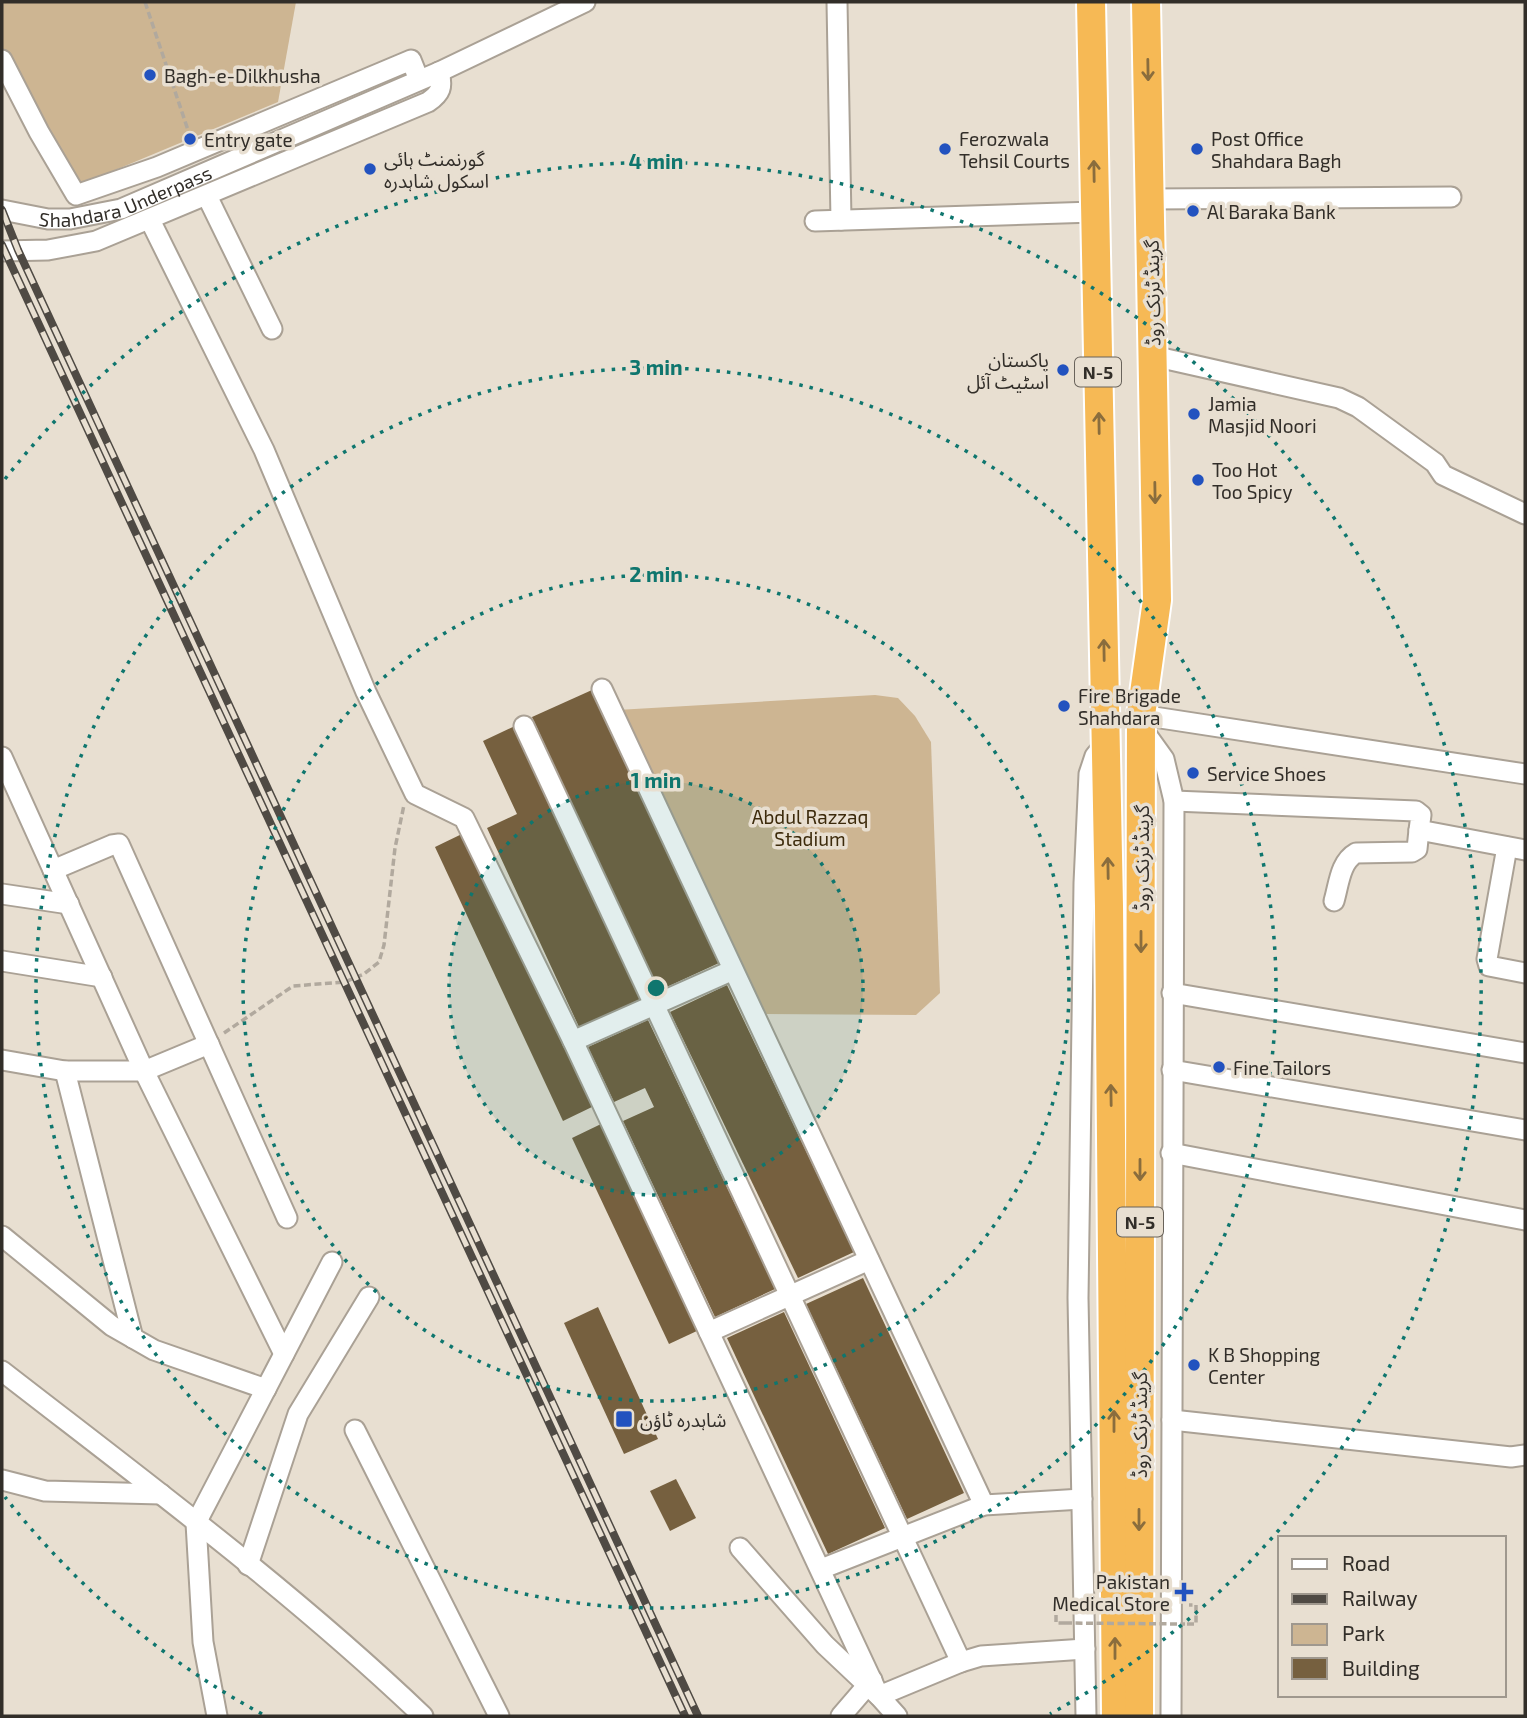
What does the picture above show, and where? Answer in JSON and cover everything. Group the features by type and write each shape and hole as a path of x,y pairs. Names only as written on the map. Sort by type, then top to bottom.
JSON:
{"highway":[{"name":"گرینڈ ٹرنک روڈ","path":"1091,2 1109,906 1116,1716"},
{"name":"گرینڈ ٹرنک روڈ","path":"1139,1716 1141,721 1157,600 1146,2"}],"street":[{"name":"Shahdara Underpass","path":"2,210 48,219 70,219 121,209 439,72 585,2"},
{"path":"837,2 841,220"},
{"path":"2,60 38,132 76,195 196,151 411,60 419,80"},
{"path":"2,251 70,248 150,220 428,102 440,91 442,83 439,72"},
{"path":"207,196 272,330"},
{"path":"1150,199 1451,197"},
{"path":"815,221 1094,212"},
{"path":"150,220 264,450 366,692 415,794 464,818 573,1041 821,1569 873,1687"},
{"path":"1153,356 1339,398 1359,407 1435,463 1444,475 1525,514"},
{"path":"602,689 984,1504"},
{"path":"1141,721 1525,774"},
{"path":"1141,721 1164,759 1174,801 1171,1716"},
{"path":"524,726 961,1662"},
{"path":"1086,1716 1078,1298 1084,883 1089,774 1095,756 1106,743"},
{"path":"4,767 144,1071 284,1354"},
{"path":"1174,801 1416,811 1421,815 1417,849 1412,852 1356,853 1349,857 1342,868 1334,901"},
{"path":"1419,830 1516,848 1487,959 1489,966 1525,973"},
{"path":"53,870 120,844 288,1218"},
{"path":"2,894 69,904"},
{"path":"2,961 102,977"},
{"path":"573,1041 733,970"},
{"path":"1172,993 1525,1053"},
{"path":"2,1060 65,1072 144,1071 209,1044"},
{"path":"1172,1070 1525,1130"},
{"path":"65,1072 133,1338"},
{"path":"1171,1153 1525,1220"},
{"path":"2,1236 112,1326 154,1350 266,1389"},
{"path":"709,1332 869,1260"},
{"path":"217,1716 203,1642 196,1523 332,1262"},
{"path":"248,1564 298,1414 369,1297"},
{"path":"2,1371 248,1564 362,1658 423,1716"},
{"path":"1172,1420 1511,1457 1525,1455"},
{"path":"355,1430 499,1716"},
{"path":"2,1480 45,1491 161,1494"},
{"path":"821,1569 984,1504 1082,1499"},
{"path":"740,1548 825,1645 873,1687 897,1716"},
{"path":"841,1716 873,1687 961,1662 999,1653 1085,1649"}],"path":[{"path":"145,2 196,151"},
{"path":"209,1044 293,986 345,982 365,974 379,962 384,944 402,807 415,794"},
{"path":"1064,1613 1064,1606 1056,1606 1056,1623 1196,1624 1196,1605 1188,1605 1188,1611"}],"green space":[{"name":"Bagh-e-Dilkhusha","path":"2,2 296,2 278,102 77,186 2,48"},
{"name":"Abdul Razzaq Stadium","path":"875,695 898,698 915,716 931,742 940,993 916,1015 762,1014 617,710"}],"building":[{"path":"592,690 719,963 658,991 532,717"},
{"path":"515,726 641,999 579,1027 487,828 517,814 483,741"},
{"path":"466,832 594,1106 563,1121 435,847"},
{"path":"727,985 854,1252 798,1278 670,1012"},
{"path":"648,1020 775,1289 715,1317 623,1121 654,1107 645,1088 614,1102 588,1047"},
{"path":"601,1124 699,1330 669,1344 572,1138"},
{"path":"863,1278 964,1493 907,1519 806,1304"},
{"path":"598,1307 658,1439 624,1454 564,1323"},
{"path":"784,1312 885,1528 828,1554 727,1338"},
{"path":"676,1479 696,1518 670,1531 650,1491"}],"railway":[{"path":"2,210 18,250 698,1716"},
{"path":"2,245 685,1716"}],"place":[{"name":"Bagh-e-Dilkhusha","path":"150,75"},
{"name":"Entry gate","path":"190,139"},
{"name":"Ferozwala Tehsil Courts","path":"945,149"},
{"name":"Post Office Shahdara Bagh","path":"1197,149"},
{"name":"گورنمنٹ ہائی اسکول شاہدرہ","path":"370,169"},
{"name":"Al Baraka Bank","path":"1193,211"},
{"name":"پاکستان اسٹیٹ آئل","path":"1063,370"},
{"name":"Jamia Masjid Noori","path":"1194,414"},
{"name":"Too Hot Too Spicy","path":"1198,480"},
{"name":"Fire Brigade Shahdara","path":"1064,706"},
{"name":"Service Shoes","path":"1193,773"},
{"name":"Fine Tailors","path":"1219,1067"},
{"name":"K B Shopping Center","path":"1194,1365"},
{"name":"شاہدرہ ٹاؤن","path":"624,1419"},
{"name":"Pakistan Medical Store","path":"1184,1592"}]}
